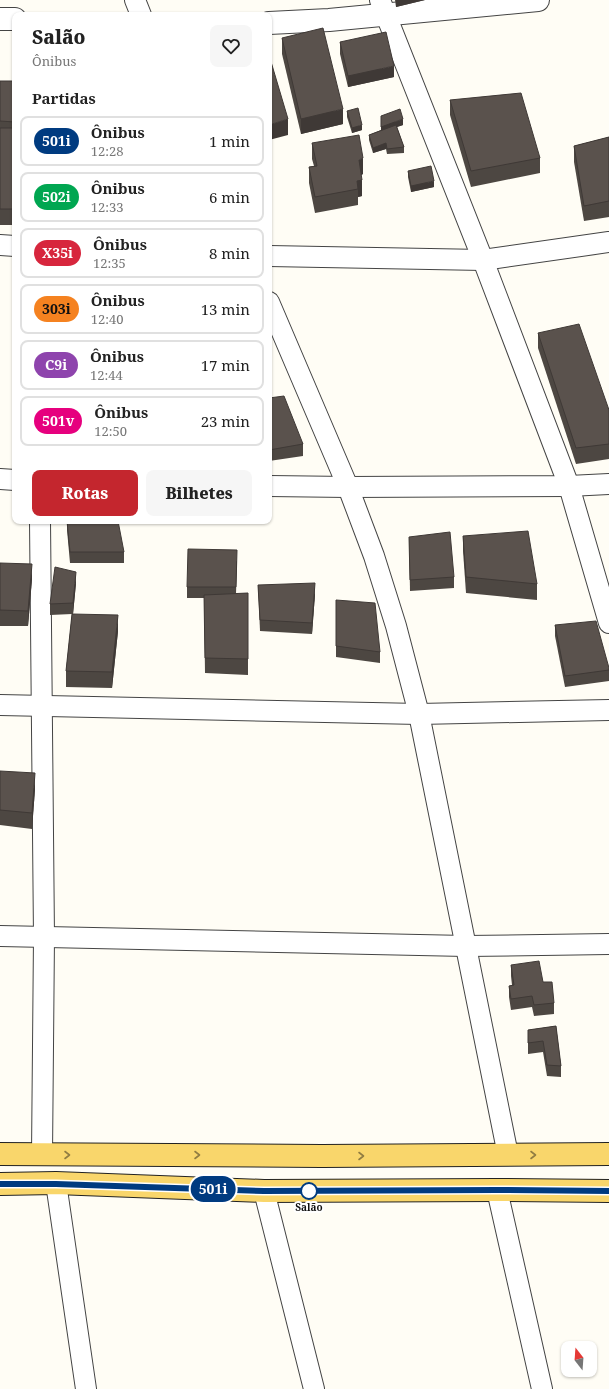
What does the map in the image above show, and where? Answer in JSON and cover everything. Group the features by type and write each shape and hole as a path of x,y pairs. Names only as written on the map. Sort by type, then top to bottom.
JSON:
{"main road":[{"path":"0,1154 609,1154"},
{"path":"0,1184 56,1184 264,1191 609,1191"}],"street":[{"path":"135,0 140,12"},
{"path":"272,23 329,20 383,7 538,0"},
{"path":"383,7 483,260 569,486 609,623"},
{"path":"0,19 12,19"},
{"path":"272,256 483,260 609,242"},
{"path":"0,245 12,246"},
{"path":"272,309 348,487 374,556 396,626 419,714 508,1155"},
{"path":"0,479 12,480"},
{"path":"272,486 569,486 609,484"},
{"path":"40,524 44,937 42,1155"},
{"path":"0,705 419,714 609,710"},
{"path":"0,936 466,946 609,944"},
{"path":"56,1184 86,1389"},
{"path":"497,1190 542,1389"},
{"path":"264,1191 314,1389"}],"building":[{"path":"323,28 343,109 301,119 282,38"},
{"path":"386,32 394,66 348,76 340,42"},
{"path":"272,65 288,119 272,124"},
{"path":"0,81 12,81 12,122 0,121"},
{"path":"521,93 540,158 471,171 450,100"},
{"path":"358,108 362,125 352,128 347,111"},
{"path":"400,109 403,119 381,127 381,116"},
{"path":"396,125 404,147 387,149 386,143 373,148 369,135"},
{"path":"0,128 12,128 12,209 0,209"},
{"path":"359,135 363,158 359,160 362,180 357,181 358,189 315,197 309,167 317,166 312,143"},
{"path":"609,137 609,201 584,206 574,146"},
{"path":"431,166 434,181 411,186 408,171"},
{"path":"579,324 609,410 609,444 576,448 538,333"},
{"path":"284,396 303,444 272,449 272,398"},
{"path":"67,524 119,524 124,552 70,552"},
{"path":"528,531 537,584 466,577 463,536"},
{"path":"450,532 454,577 410,580 409,537"},
{"path":"188,549 237,550 236,587 187,587"},
{"path":"0,563 32,564 28,611 0,610"},
{"path":"55,567 76,572 73,603 50,604"},
{"path":"315,583 312,623 260,620 258,585"},
{"path":"248,593 248,659 205,658 204,595"},
{"path":"336,600 375,603 380,652 336,646"},
{"path":"72,614 118,615 112,672 66,671"},
{"path":"596,621 609,670 565,676 555,625"},
{"path":"0,771 35,773 32,813 0,810"},
{"path":"539,961 543,982 552,982 554,1003 534,1005 532,996 511,999 509,986 514,985 511,965"},
{"path":"556,1026 561,1066 547,1065 543,1041 528,1043 528,1030"}],"bus line":[{"name":"501i","path":"0,1184 56,1184 264,1191 609,1191"}],"place":[{"name":"Salão","path":"309,1191"}]}
